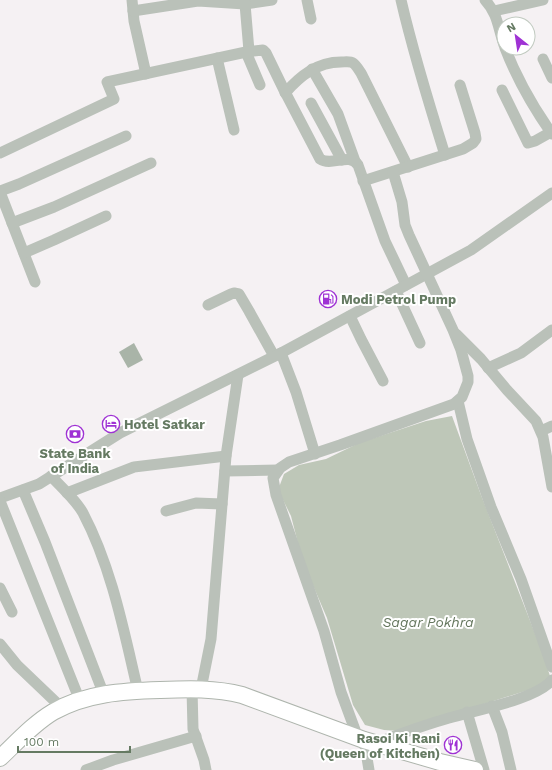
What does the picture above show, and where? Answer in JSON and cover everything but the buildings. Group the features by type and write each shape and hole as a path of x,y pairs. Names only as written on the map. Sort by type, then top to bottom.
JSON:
{"highway":[{"path":"0,758 35,725 62,708 80,701 104,695 138,691 197,689 226,691 242,695 366,740 440,762 475,770"}],"street":[{"path":"146,74 132,6 198,1 245,4 272,0"},
{"path":"307,0 311,19"},
{"path":"401,0 407,27 431,110 446,155"},
{"path":"485,0 494,11 496,19"},
{"path":"494,11 543,0"},
{"path":"245,4 247,52 260,85"},
{"path":"0,153 114,99 107,82 216,58 263,50 266,53 283,90 320,160 329,163 342,160 355,161"},
{"path":"502,90 528,142 535,141 552,133 525,92 508,56"},
{"path":"216,58 234,130"},
{"path":"543,59 552,78"},
{"path":"283,90 312,69 332,62 351,62 361,73 408,168"},
{"path":"312,69 338,114 385,241 406,285"},
{"path":"363,181 408,168 468,147 476,139 460,85"},
{"path":"311,103 342,160"},
{"path":"35,282 0,192 126,136"},
{"path":"12,223 54,207 150,163"},
{"path":"369,770 366,740 341,692 324,631 276,495 273,478 278,470 289,462 444,408 458,401 466,388 468,376 461,350 405,225 402,202 393,172"},
{"path":"0,498 39,484 120,433 278,355 471,250 552,193"},
{"path":"24,253 106,216"},
{"path":"396,291 420,343"},
{"path":"208,305 231,294 239,294 278,355 296,392 314,454"},
{"path":"350,316 360,339 383,381"},
{"path":"453,330 536,421 541,431 552,488"},
{"path":"488,368 521,353 552,330"},
{"path":"206,770 192,723 197,689 211,639 226,456 238,374"},
{"path":"458,401 467,439 491,507 521,579 552,667"},
{"path":"541,431 552,426"},
{"path":"67,493 134,467 226,456"},
{"path":"225,471 278,470"},
{"path":"51,476 83,512 105,564 119,612 138,691"},
{"path":"23,490 48,549 104,695"},
{"path":"0,501 80,701"},
{"path":"166,512 196,503 222,504"},
{"path":"0,588 12,612"},
{"path":"0,644 4,655 62,708"},
{"path":"366,740 467,712 510,702 541,690 552,680"},
{"path":"492,706 502,732 511,770"},
{"path":"467,712 484,770"},
{"path":"86,770 113,760 196,736"}],"water":[{"name":"Sagar Pokhra","path":"452,416 543,654 550,676 538,687 399,731 384,730 365,725 353,705 327,618 299,547 291,516 278,490 284,474 299,465 326,459 359,443 426,421"}],"place":[{"name":"Modi Petrol Pump","path":"328,299"},
{"name":"Hotel Satkar","path":"111,424"},
{"name":"State Bank of India","path":"75,434"},
{"name":"Rasoi Ki Rani (Queen of Kitchen)","path":"453,745"}]}
